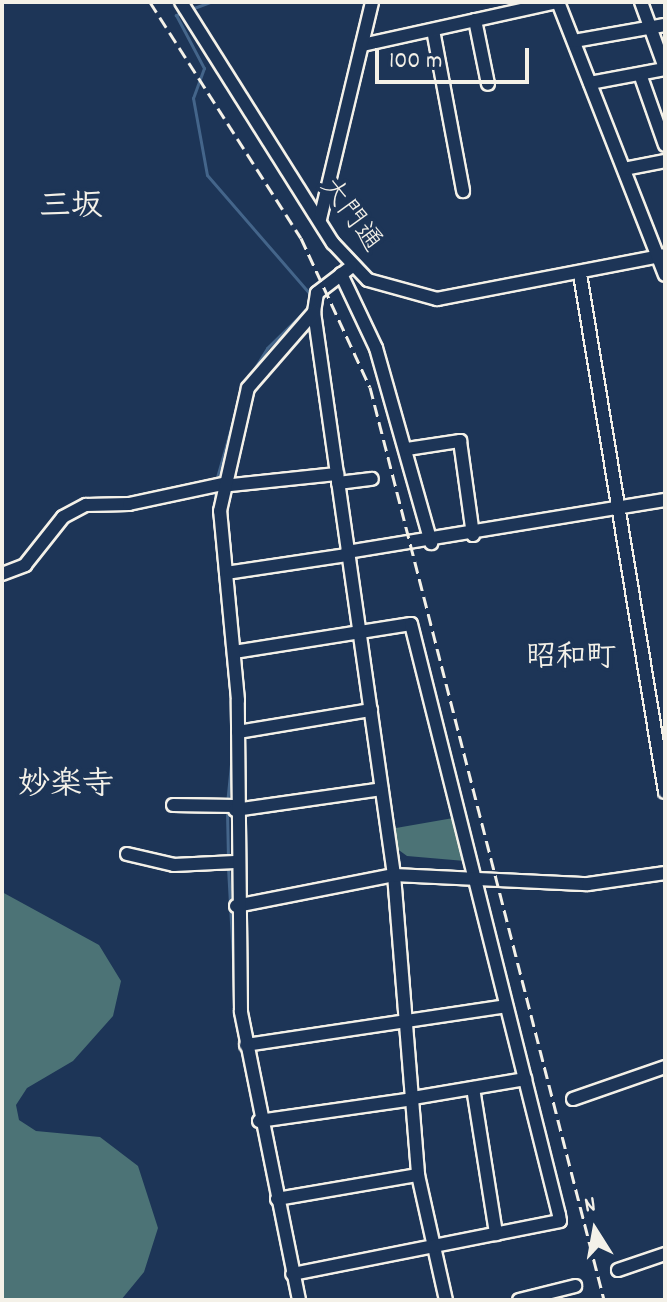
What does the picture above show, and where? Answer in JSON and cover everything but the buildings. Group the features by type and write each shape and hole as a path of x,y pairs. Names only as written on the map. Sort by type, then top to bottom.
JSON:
{"street":[{"path":"186,9 198,2"},
{"path":"320,219 372,2"},
{"path":"362,45 558,2 661,256 665,275"},
{"path":"590,83 665,68 641,2"},
{"name":"大門通","path":"186,9 320,219 346,270 394,292 437,299 580,274 661,256"},
{"path":"475,20 488,84"},
{"path":"574,41 665,25"},
{"path":"433,30 463,191"},
{"path":"640,74 665,145"},
{"path":"624,169 665,161"},
{"path":"431,543 407,449 376,348 346,270 317,293 314,312 394,875 418,1175 446,1300"},
{"path":"580,274 665,792"},
{"path":"299,1300 259,1121 246,1045 236,906 238,732 222,485 248,388 272,352 314,312"},
{"path":"407,449 460,441 473,535"},
{"path":"2,574 31,560 72,510 222,485 372,479"},
{"path":"226,573 431,543 665,500"},
{"path":"234,652 411,624 560,1221 292,1274"},
{"path":"238,732 371,710"},
{"path":"173,805 235,808 382,789"},
{"path":"127,854 174,865 235,862"},
{"path":"236,906 394,875 475,874 588,884 665,873"},
{"path":"246,1045 506,1006"},
{"path":"573,1099 665,1067"},
{"path":"259,1121 525,1079"},
{"path":"473,1088 496,1234"},
{"path":"277,1199 418,1175"},
{"path":"618,1270 665,1254"},
{"path":"519,1300 575,1286"}],"green space":[{"path":"459,817 465,861 407,856 396,848 396,828"},
{"path":"2,892 99,945 121,981 113,1016 73,1061 27,1088 16,1105 19,1120 36,1131 100,1137 138,1166 158,1228 144,1272 121,1300 2,1300"}],"waterway":[{"path":"191,9 210,2"},
{"path":"184,12 176,15 204,68 193,98 207,175 311,295"},
{"path":"246,382 267,348 310,306"},
{"path":"216,481 240,396"},
{"path":"215,489 215,509"},
{"path":"219,565 226,641"},
{"path":"227,804 233,744"},
{"path":"227,811 228,860"},
{"path":"228,867 235,996"},
{"path":"237,1023 276,1211"},
{"path":"283,1250 293,1300"}],"railway":[{"path":"150,2 301,238 370,387 604,1300"}],"district":[{"name":"三坂","path":"71,209"},
{"name":"昭和町","path":"571,660"},
{"name":"妙楽寺","path":"66,787"}]}
